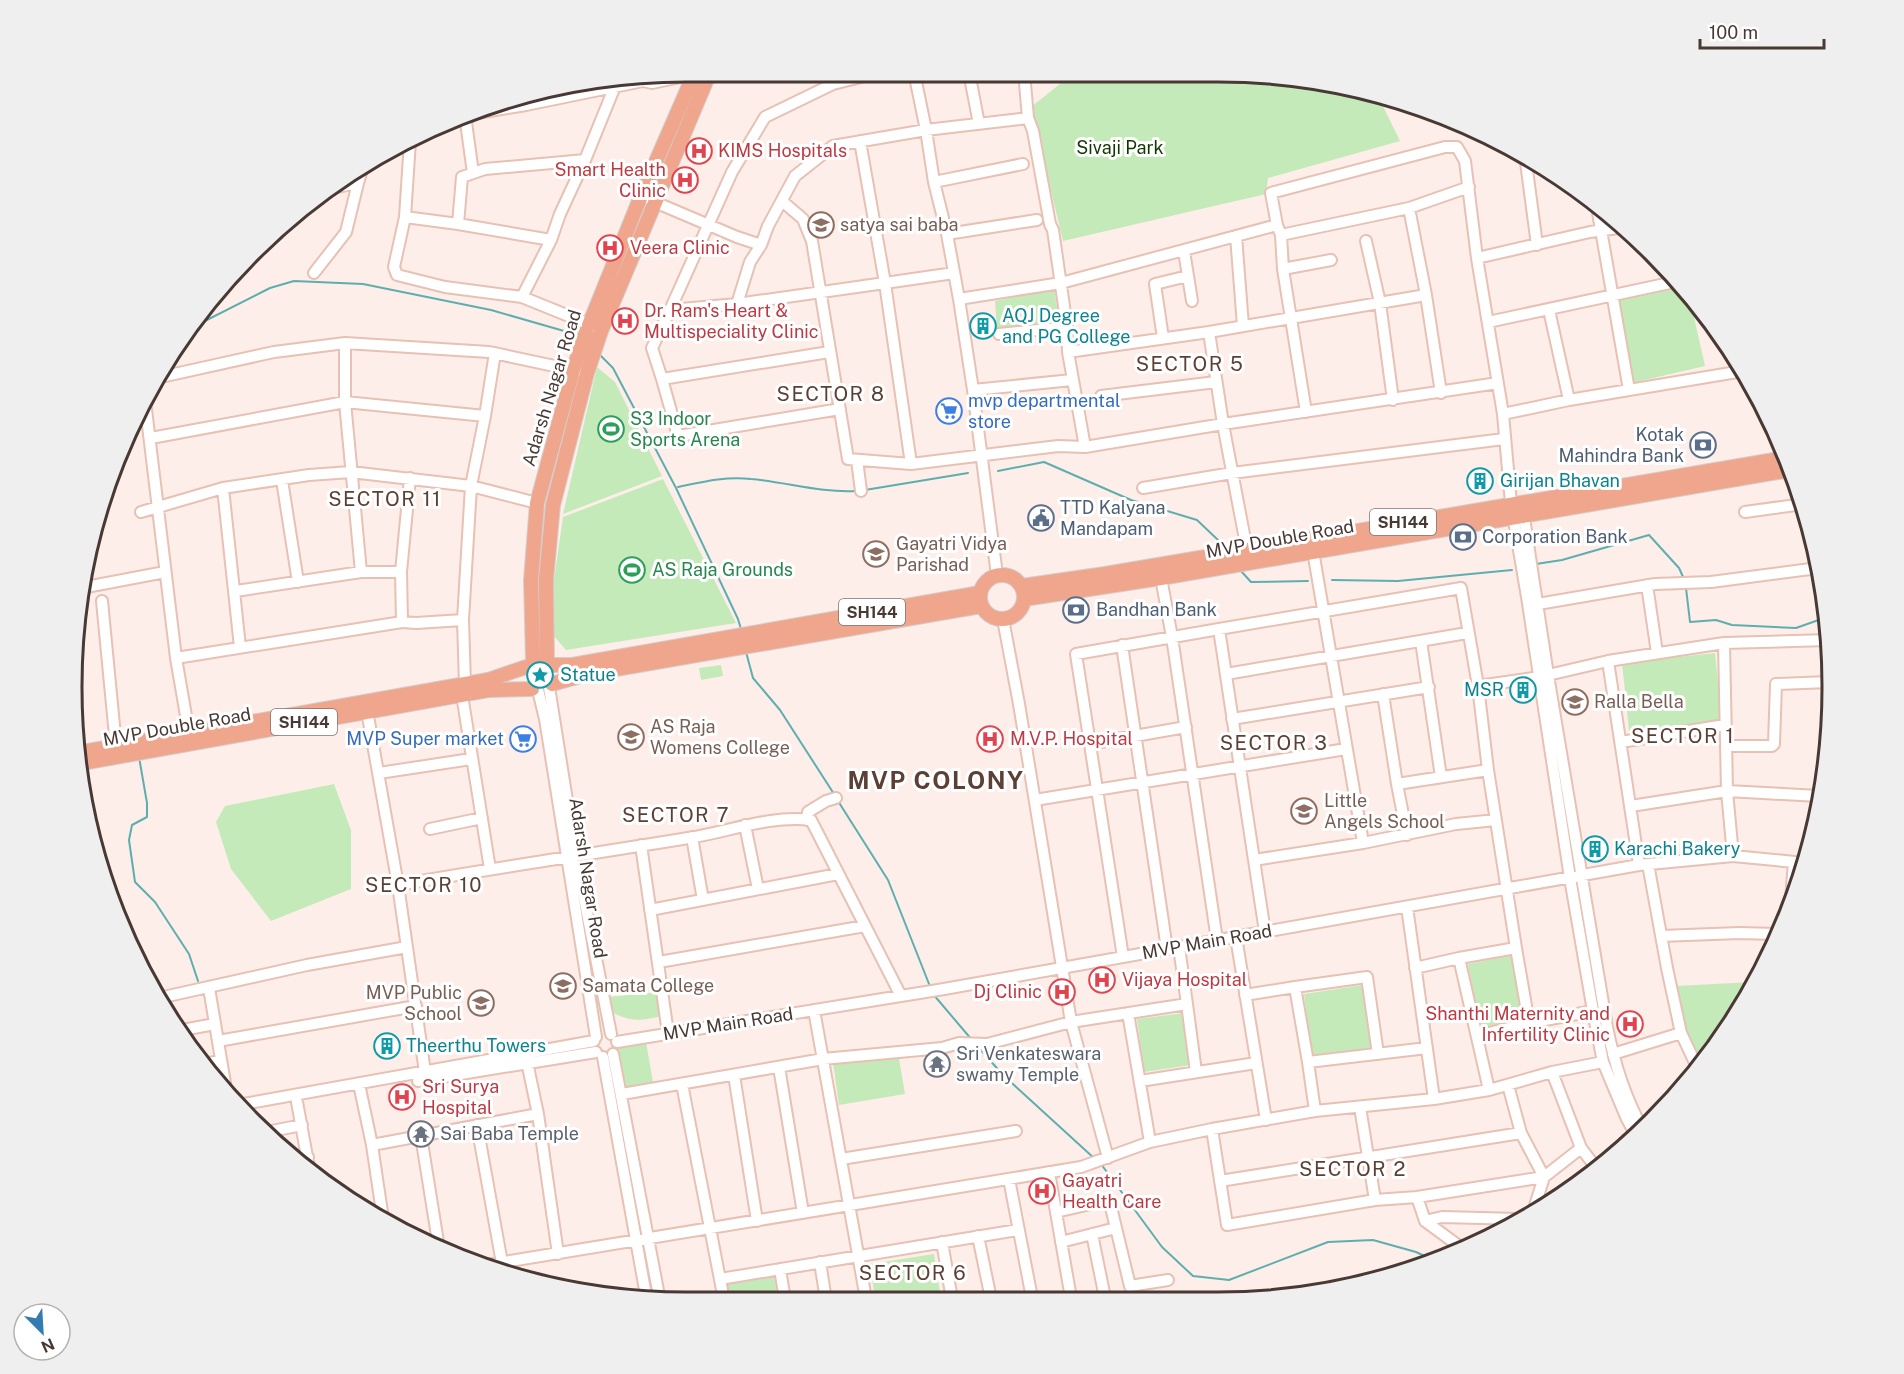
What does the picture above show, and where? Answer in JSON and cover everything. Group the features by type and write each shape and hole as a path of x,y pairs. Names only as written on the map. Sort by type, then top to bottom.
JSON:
{"main road":[{"name":"Adarsh Nagar Road","path":"539,663 531,580 537,503 573,370 585,355 641,196 694,82"},
{"name":"Adarsh Nagar Road","path":"594,329 656,203 706,82"},
{"name":"Adarsh Nagar Road","path":"539,663 554,505 587,374 585,355"},
{"name":"MVP Double Road","path":"1248,556 1313,551 1519,517 1600,496 1686,481 1777,460"},
{"name":"MVP Double Road","path":"1686,481 1781,471"},
{"name":"MVP Double Road","path":"1023,593 1248,556 1516,502 1600,496"},
{"path":"996,575 1011,576 1023,593 1022,607 1017,613 1002,619 990,616 981,599 985,581 996,575"},
{"name":"MVP Double Road","path":"86,751 190,737 464,689 539,663 572,665 681,652 981,599"},
{"name":"MVP Double Road","path":"464,689 540,687 681,652"},
{"path":"539,663 555,671 540,687 525,679 539,663"},
{"name":"MVP Double Road","path":"88,761 190,737"}],"street":[{"path":"840,409 678,436 652,348 732,172 765,117 841,82"},
{"path":"916,82 934,182 947,234 959,299 996,575"},
{"path":"971,82 979,124"},
{"path":"1025,82 1028,118 1033,131 1053,230 1072,380 1085,447"},
{"path":"522,297 551,240 614,87"},
{"path":"737,304 750,262 761,245 795,176 832,146 926,130 1028,118"},
{"path":"464,126 473,173"},
{"path":"860,141 885,283 911,464"},
{"path":"1306,412 1279,230 1271,192 1445,147 1457,147 1465,161 1477,258 1503,414 1504,439 1538,604 1544,676 1583,876 1613,1054 1638,1120"},
{"path":"409,150 405,217 394,267 397,275 445,287 522,297 594,329"},
{"path":"458,224 462,177 485,169 585,160"},
{"path":"934,182 1023,164"},
{"path":"1527,168 1537,245"},
{"path":"314,273 346,232 359,179"},
{"path":"350,184 358,183"},
{"path":"959,299 1060,283 1236,236 1409,208 1469,187"},
{"path":"641,196 761,245"},
{"path":"782,201 803,219 812,241 848,459 911,464 1058,446 1085,447 1498,383"},
{"path":"1409,208 1442,393"},
{"path":"405,217 551,240"},
{"path":"1600,219 1629,390"},
{"path":"947,234 1037,220"},
{"path":"1477,258 1590,232 1612,229"},
{"path":"1236,236 1244,326"},
{"path":"1366,241 1380,303 1393,400"},
{"path":"1184,251 1192,301"},
{"path":"1283,269 1331,260"},
{"path":"670,310 737,304 954,273"},
{"path":"1163,338 1155,284 1188,276"},
{"path":"1488,322 1667,284"},
{"path":"1068,352 1209,332 1426,295"},
{"path":"1548,310 1569,400"},
{"path":"999,334 1067,327"},
{"path":"1209,332 1223,424 1248,556"},
{"path":"345,343 345,402 361,572"},
{"path":"169,375 274,352 345,343 495,353 587,374"},
{"path":"663,379 829,352"},
{"path":"490,869 471,759 464,689 463,620 471,486 495,353"},
{"path":"1503,414 1569,400 1733,373"},
{"path":"973,390 1072,380"},
{"path":"1101,396 1216,382"},
{"path":"151,438 345,402 485,416"},
{"path":"147,415 176,658 190,737"},
{"path":"1143,488 1232,473 1504,439"},
{"path":"857,460 861,491"},
{"path":"141,512 223,488 309,475 351,472 471,486 537,503"},
{"path":"402,622 401,572 410,478"},
{"path":"282,480 298,582"},
{"path":"223,488 232,577 236,591 240,647"},
{"path":"1744,512 1793,505"},
{"path":"1519,517 1544,676 1570,878 1593,1011 1603,1062 1631,1126"},
{"path":"1313,551 1363,843"},
{"path":"1538,604 1647,585 1711,582 1810,569"},
{"path":"1161,571 1217,940"},
{"path":"91,586 165,572"},
{"path":"236,591 361,572 401,572"},
{"path":"1647,585 1657,653"},
{"path":"1123,957 1076,654 1461,588 1478,686 1488,770 1516,948 1530,1023"},
{"path":"102,602 116,746"},
{"path":"1002,619 1035,800 1071,1022 1105,1159"},
{"path":"176,658 402,622 463,620"},
{"path":"1219,629 1265,932"},
{"path":"1226,674 1467,633"},
{"path":"1478,686 1544,676 1608,661 1724,643 1819,640"},
{"path":"1421,641 1441,777"},
{"path":"1724,643 1727,791 1733,856"},
{"path":"1122,645 1167,949"},
{"path":"1608,661 1631,806 1682,1033 1694,1059"},
{"path":"1726,746 1772,746 1774,744 1776,684 1822,682"},
{"path":"250,1103 528,1062 604,1054 617,1048 571,857 540,687"},
{"path":"1232,719 1429,687"},
{"path":"1383,694 1407,835"},
{"path":"366,706 398,885 425,1072"},
{"path":"1621,742 1725,725"},
{"path":"1089,744 1186,727"},
{"path":"1035,800 1346,749"},
{"path":"379,773 471,759"},
{"path":"1397,784 1488,770"},
{"path":"1631,806 1727,791 1811,796"},
{"path":"807,820 808,812 836,798"},
{"path":"430,829 482,818"},
{"path":"1254,860 1496,819"},
{"path":"398,885 692,837 745,825 811,820 901,996"},
{"path":"745,825 758,889"},
{"path":"692,837 703,900"},
{"path":"641,845 668,1034"},
{"name":"MVP Main Road","path":"595,1039 601,1033 614,1038 668,1034 944,989 1644,865 1733,856 1795,863"},
{"name":"Adarsh Nagar Road","path":"571,857 595,1039 604,1054"},
{"path":"650,910 838,874"},
{"path":"1407,907 1434,1099"},
{"path":"659,962 865,926"},
{"path":"1661,936 1768,934"},
{"path":"1236,937 1266,1120"},
{"path":"168,996 307,965 407,947"},
{"path":"1179,947 1196,1072"},
{"path":"1415,968 1516,948"},
{"path":"1459,958 1489,1090"},
{"path":"1245,995 1367,977 1378,1054"},
{"path":"1295,987 1316,1112"},
{"path":"209,988 224,1075"},
{"path":"622,1094 823,1059 942,1048 959,1043 982,1045 1071,1022 1187,1004"},
{"path":"218,1041 416,1006"},
{"path":"814,1010 865,1292"},
{"path":"1477,1036 1593,1011"},
{"path":"1128,1012 1150,1142"},
{"path":"188,1029 215,1024"},
{"path":"1613,1054 1682,1033"},
{"path":"255,1109 297,1102 425,1072 595,1039"},
{"path":"1308,1062 1426,1048"},
{"path":"604,1054 622,1094 658,1291"},
{"path":"604,1054 645,1290"},
{"path":"213,1062 221,1060"},
{"path":"528,1062 538,1114 558,1254"},
{"path":"504,1263 1088,1166 1150,1142 1212,1128 1489,1090 1552,1072 1603,1062"},
{"path":"1140,1082 1257,1063"},
{"path":"779,1067 803,1213"},
{"path":"1552,1072 1581,1148 1591,1162"},
{"path":"734,1075 757,1221"},
{"path":"682,1084 722,1292"},
{"path":"1508,1085 1521,1133 1544,1177 1537,1200"},
{"path":"360,1087 381,1209"},
{"path":"297,1102 308,1157"},
{"path":"1360,1107 1375,1200"},
{"path":"372,1145 538,1114"},
{"path":"277,1130 302,1125"},
{"path":"477,1125 502,1262"},
{"path":"1212,1128 1227,1226 1375,1200 1417,1197 1544,1177 1581,1148"},
{"path":"841,1159 1016,1131"},
{"path":"1220,1181 1521,1133"},
{"path":"421,1136 437,1237"},
{"path":"1049,1172 1070,1292"},
{"path":"1008,1179 1031,1292"},
{"path":"1417,1197 1425,1221 1453,1243"},
{"path":"1056,1212 1108,1200 1131,1292 1167,1280"},
{"path":"1425,1221 1442,1217 1503,1219"},
{"path":"1061,1242 1116,1228"},
{"path":"720,1279 1018,1230"},
{"path":"1092,1234 1104,1292"},
{"path":"978,1236 990,1292"},
{"path":"942,1242 951,1292"},
{"path":"820,1262 825,1292"},
{"path":"780,1269 784,1292"}],"green space":[{"name":"Sivaji Park","path":"1062,82 1257,84 1335,94 1383,106 1400,141 1268,178 1266,194 1063,241 1031,107"},
{"path":"1670,287 1693,315 1705,366 1632,383 1614,299"},
{"path":"1054,288 1060,326 997,331 995,301"},
{"name":"S3 Indoor Sports Arena","path":"597,367 615,382 662,476 563,514"},
{"name":"AS Raja Grounds","path":"663,479 736,623 566,650 547,628 563,517"},
{"path":"1715,653 1722,721 1629,731 1622,663"},
{"path":"721,665 723,676 701,680 699,668"},
{"path":"334,784 351,830 351,889 271,921 231,869 216,822 225,806"},
{"path":"1514,955 1526,1021 1480,1030 1468,964"},
{"path":"1744,982 1720,1023 1695,1057 1687,1038 1674,986"},
{"path":"1363,985 1372,1051 1312,1059 1304,994"},
{"path":"658,992 662,1016 637,1020 613,1013 609,997"},
{"path":"1184,1013 1191,1065 1144,1072 1137,1019"},
{"path":"646,1042 653,1082 620,1088 613,1048"},
{"path":"898,1052 905,1094 839,1105 833,1063"},
{"path":"934,1254 940,1292 874,1292 870,1264"},
{"path":"774,1276 777,1292 728,1292 726,1284"}],"waterway":[{"path":"206,320 270,288 294,281 363,284 491,310 564,331 578,340"},
{"path":"600,355 613,368 676,488 741,629"},
{"path":"998,471 1044,462 1131,500 1197,520 1218,540"},
{"path":"865,490 968,473"},
{"path":"678,487 714,480 741,478 817,489 856,491"},
{"path":"1536,564 1562,560 1649,535 1679,568 1684,579"},
{"path":"1332,580 1398,581 1512,570"},
{"path":"1241,571 1251,582 1308,581"},
{"path":"1686,588 1690,622 1716,620 1732,625 1796,628 1817,620"},
{"path":"746,652 753,678 780,710 834,794"},
{"path":"139,757 147,803 147,817 132,825 129,840 135,882 155,902 189,954 198,981"},
{"path":"838,801 888,880 931,989"},
{"path":"933,994 972,1040"},
{"path":"980,1049 1003,1075 1095,1159"},
{"path":"1101,1164 1162,1247 1193,1276 1229,1280 1328,1242 1373,1240 1422,1255"}],"place":[{"name":"KIMS Hospitals","path":"699,151"},
{"name":"Smart Health Clinic","path":"685,180"},
{"name":"satya sai baba","path":"821,225"},
{"name":"Veera Clinic","path":"610,248"},
{"name":"Dr. Ram's Heart & Multispeciality Clinic","path":"625,321"},
{"name":"AQJ Degree and PG College","path":"983,326"},
{"name":"mvp departmental store","path":"949,411"},
{"name":"S3 Indoor Sports Arena","path":"611,429"},
{"name":"Kotak Mahindra Bank","path":"1703,445"},
{"name":"Girijan Bhavan","path":"1480,481"},
{"name":"TTD Kalyana Mandapam","path":"1041,518"},
{"name":"Corporation Bank","path":"1463,537"},
{"name":"Gayatri Vidya Parishad","path":"876,554"},
{"name":"AS Raja Grounds","path":"632,570"},
{"name":"Bandhan Bank","path":"1076,610"},
{"name":"Statue","path":"540,675"},
{"name":"MSR","path":"1523,690"},
{"name":"Ralla Bella","path":"1575,702"},
{"name":"AS Raja Womens College","path":"631,737"},
{"name":"MVP Super market","path":"523,739"},
{"name":"M.V.P. Hospital","path":"990,739"},
{"name":"Little Angels School","path":"1304,811"},
{"name":"Karachi Bakery","path":"1595,849"},
{"name":"Vijaya Hospital","path":"1102,980"},
{"name":"Samata College","path":"563,986"},
{"name":"Dj Clinic","path":"1062,992"},
{"name":"MVP Public School","path":"481,1003"},
{"name":"Shanthi Maternity and Infertility Clinic","path":"1630,1024"},
{"name":"Theerthu Towers","path":"387,1046"},
{"name":"Sri Venkateswara swamy Temple","path":"937,1064"},
{"name":"Sri Surya Hospital","path":"402,1097"},
{"name":"Sai Baba Temple","path":"421,1134"},
{"name":"Gayatri Health Care","path":"1042,1191"}],"district":[{"name":"SECTOR 5","path":"1190,364"},
{"name":"SECTOR 8","path":"831,394"},
{"name":"SECTOR 11","path":"385,499"},
{"name":"SECTOR 1","path":"1683,736"},
{"name":"SECTOR 3","path":"1274,743"},
{"name":"MVP COLONY","path":"936,781"},
{"name":"SECTOR 7","path":"676,815"},
{"name":"SECTOR 10","path":"424,885"},
{"name":"SECTOR 2","path":"1353,1169"},
{"name":"SECTOR 6","path":"913,1273"}]}
